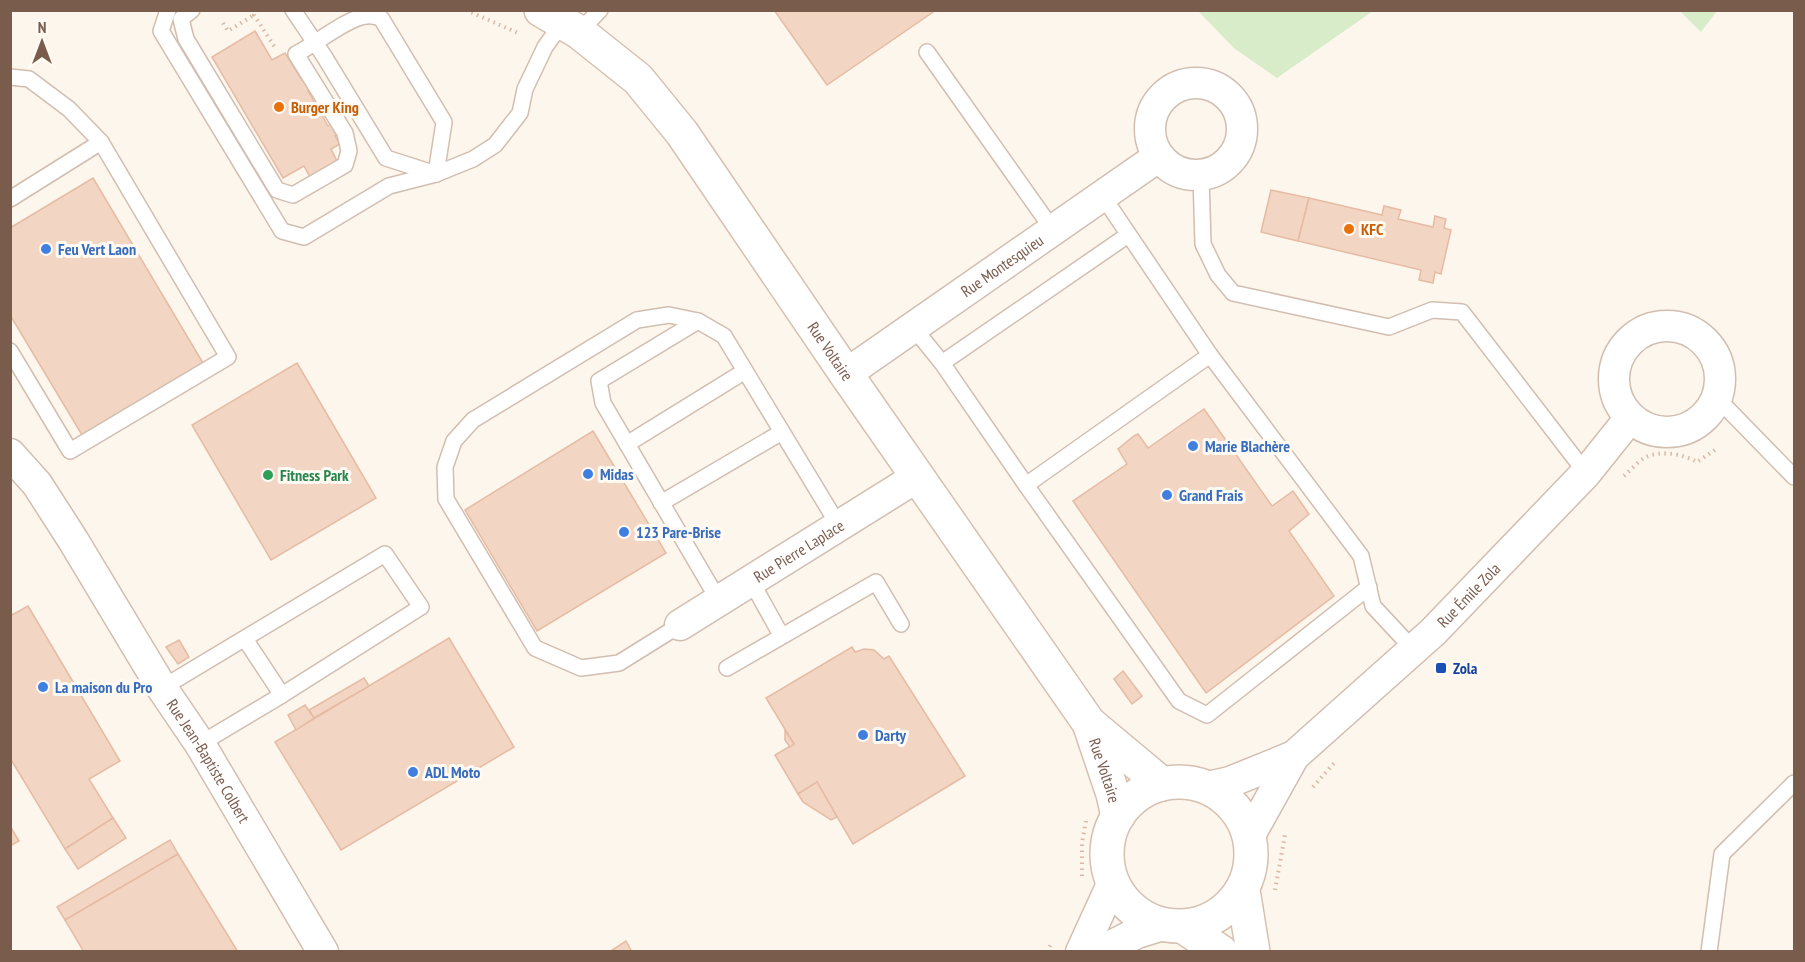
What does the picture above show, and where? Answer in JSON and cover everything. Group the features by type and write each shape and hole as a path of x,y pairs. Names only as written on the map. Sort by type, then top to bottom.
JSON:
{"street":[{"name":"Rue Voltaire","path":"562,22 638,80 682,133 846,374 1089,723 1162,784"},
{"path":"1196,83 1210,85 1223,91 1234,102 1241,117 1242,132 1239,148 1229,162 1216,171 1201,176 1184,175 1170,168 1158,157 1151,144 1149,129 1151,115 1158,102 1168,91 1181,85 1196,83"},
{"name":"Rue Montesquieu","path":"846,374 1158,157"},
{"path":"1665,326 1683,329 1698,336 1710,349 1718,364 1720,381 1717,398 1708,414 1698,423 1677,432 1659,432 1646,428 1630,418 1619,401 1614,384 1615,367 1622,351 1648,330 1665,326"},
{"name":"Rue Émile Zola","path":"1250,835 1294,756 1433,632 1586,473 1630,418"},
{"name":"Rue Jean-Baptiste Colbert","path":"10,454 37,484 162,688 200,744 322,951"},
{"name":"Rue Pierre Laplace","path":"680,625 918,477"},
{"name":"Rue Voltaire","path":"1089,723 1113,794 1103,816"},
{"name":"Rue Émile Zola","path":"1208,787 1230,782 1294,756"},
{"path":"1099,951 1137,933 1208,922 1228,909 1243,890 1253,859 1250,835 1240,813 1230,801 1208,787 1182,782 1156,785 1103,816"},
{"path":"1069,943 1097,882 1108,873 1107,846 1115,820 1103,816"},
{"path":"1097,882 1119,896 1137,914 1174,926 1221,951"},
{"path":"1243,890 1253,951"}],"lane":[{"path":"168,10 161,31 282,231 304,237 389,186 436,174 473,159 495,145 520,113 525,89 545,47 562,22"},
{"path":"192,10 181,19 186,39 277,190 293,195 345,165 349,151 345,133 296,54 354,18 369,15 381,18 444,122 436,174"},
{"path":"293,10 386,158 436,174"},
{"path":"927,52 1053,230"},
{"path":"10,77 29,80 69,110 101,142 228,357 70,451 10,351"},
{"path":"10,198 101,142"},
{"path":"1201,176 1203,244 1218,275 1233,293 1389,327 1432,310 1462,312 1586,473"},
{"path":"1102,195 1210,355 1361,556 1373,606 1413,649"},
{"path":"942,363 1128,235"},
{"path":"680,625 619,663 582,668 535,648 446,499 445,467 454,441 473,420 637,321 669,315 698,321 724,336 838,526"},
{"path":"698,321 598,381 603,403 719,601"},
{"path":"913,327 942,363 1179,701 1207,715 1369,587"},
{"path":"1026,485 1210,355"},
{"path":"627,444 745,371"},
{"path":"1717,398 1794,477"},
{"path":"661,503 782,432"},
{"path":"162,688 384,554 421,607 200,744"},
{"path":"752,581 781,635"},
{"path":"727,668 876,582 901,624"},
{"path":"244,639 282,695"},
{"path":"1709,951 1722,854 1794,783"}],"path":[{"path":"223,23 228,31 254,15 258,10"},
{"path":"466,10 562,22"},
{"path":"254,15 274,50 281,45"},
{"path":"1622,477 1646,457 1666,453 1688,457 1697,462 1718,448"},
{"path":"1309,792 1338,759"},
{"path":"1097,882 1082,843 1103,816"},
{"path":"1275,901 1286,830"},
{"path":"1047,951 1069,943"}],"green space":[{"path":"1682,10 1717,11 1701,32 1681,12"},
{"path":"1198,11 1373,11 1277,78 1235,49"}],"building":[{"path":"774,10 936,10 827,85"},
{"name":"Burger King","path":"255,31 272,60 285,53 302,80 306,78 313,89 308,91 328,126 334,122 340,133 335,136 340,144 331,149 337,161 310,177 304,166 283,178 212,57"},
{"path":"93,178 203,363 82,435 10,315 10,228"},
{"path":"1271,190 1309,198 1298,241 1261,232"},
{"path":"1309,198 1382,215 1384,206 1401,210 1398,219 1433,227 1435,216 1446,219 1444,228 1451,230 1441,274 1435,272 1433,283 1419,280 1421,270 1298,241"},
{"path":"297,363 376,498 271,560 192,425"},
{"path":"1204,409 1272,506 1293,491 1309,514 1289,531 1334,596 1206,693 1073,501 1127,464 1118,449 1134,436 1138,434 1148,448"},
{"path":"593,431 666,553 537,631 465,510"},
{"name":"La maison du Pro","path":"28,606 120,761 89,779 113,818 65,849 10,758 10,616"},
{"path":"449,638 514,747 341,850 275,742"},
{"path":"179,640 189,657 178,664 166,647"},
{"path":"852,647 855,652 864,649 874,650 884,659 889,656 965,776 853,844 817,782 798,794 775,755 794,744 766,698"},
{"path":"1123,671 1142,696 1132,704 1114,679"},
{"path":"364,678 369,686 314,718 309,710"},
{"path":"305,705 314,718 296,730 288,715"},
{"path":"785,730 794,744 790,747 785,740"},
{"path":"817,782 837,817 831,820 803,802 798,794"},
{"path":"113,818 126,838 78,869 65,849"},
{"path":"10,826 19,841 10,846"},
{"path":"170,840 178,854 65,920 57,907"},
{"path":"178,854 238,952 84,952 65,920"},
{"path":"626,941 632,952 609,952"}],"place":[{"name":"Burger King","path":"279,107"},
{"name":"KFC","path":"1349,229"},
{"name":"Feu Vert Laon","path":"46,249"},
{"name":"Marie Blachère","path":"1193,446"},
{"name":"Midas","path":"588,474"},
{"name":"Fitness Park","path":"268,475"},
{"name":"Grand Frais","path":"1167,495"},
{"name":"123 Pare-Brise","path":"624,532"},
{"name":"Zola","path":"1441,668"},
{"name":"La maison du Pro","path":"43,687"},
{"name":"Darty","path":"863,735"},
{"name":"ADL Moto","path":"413,772"}]}
